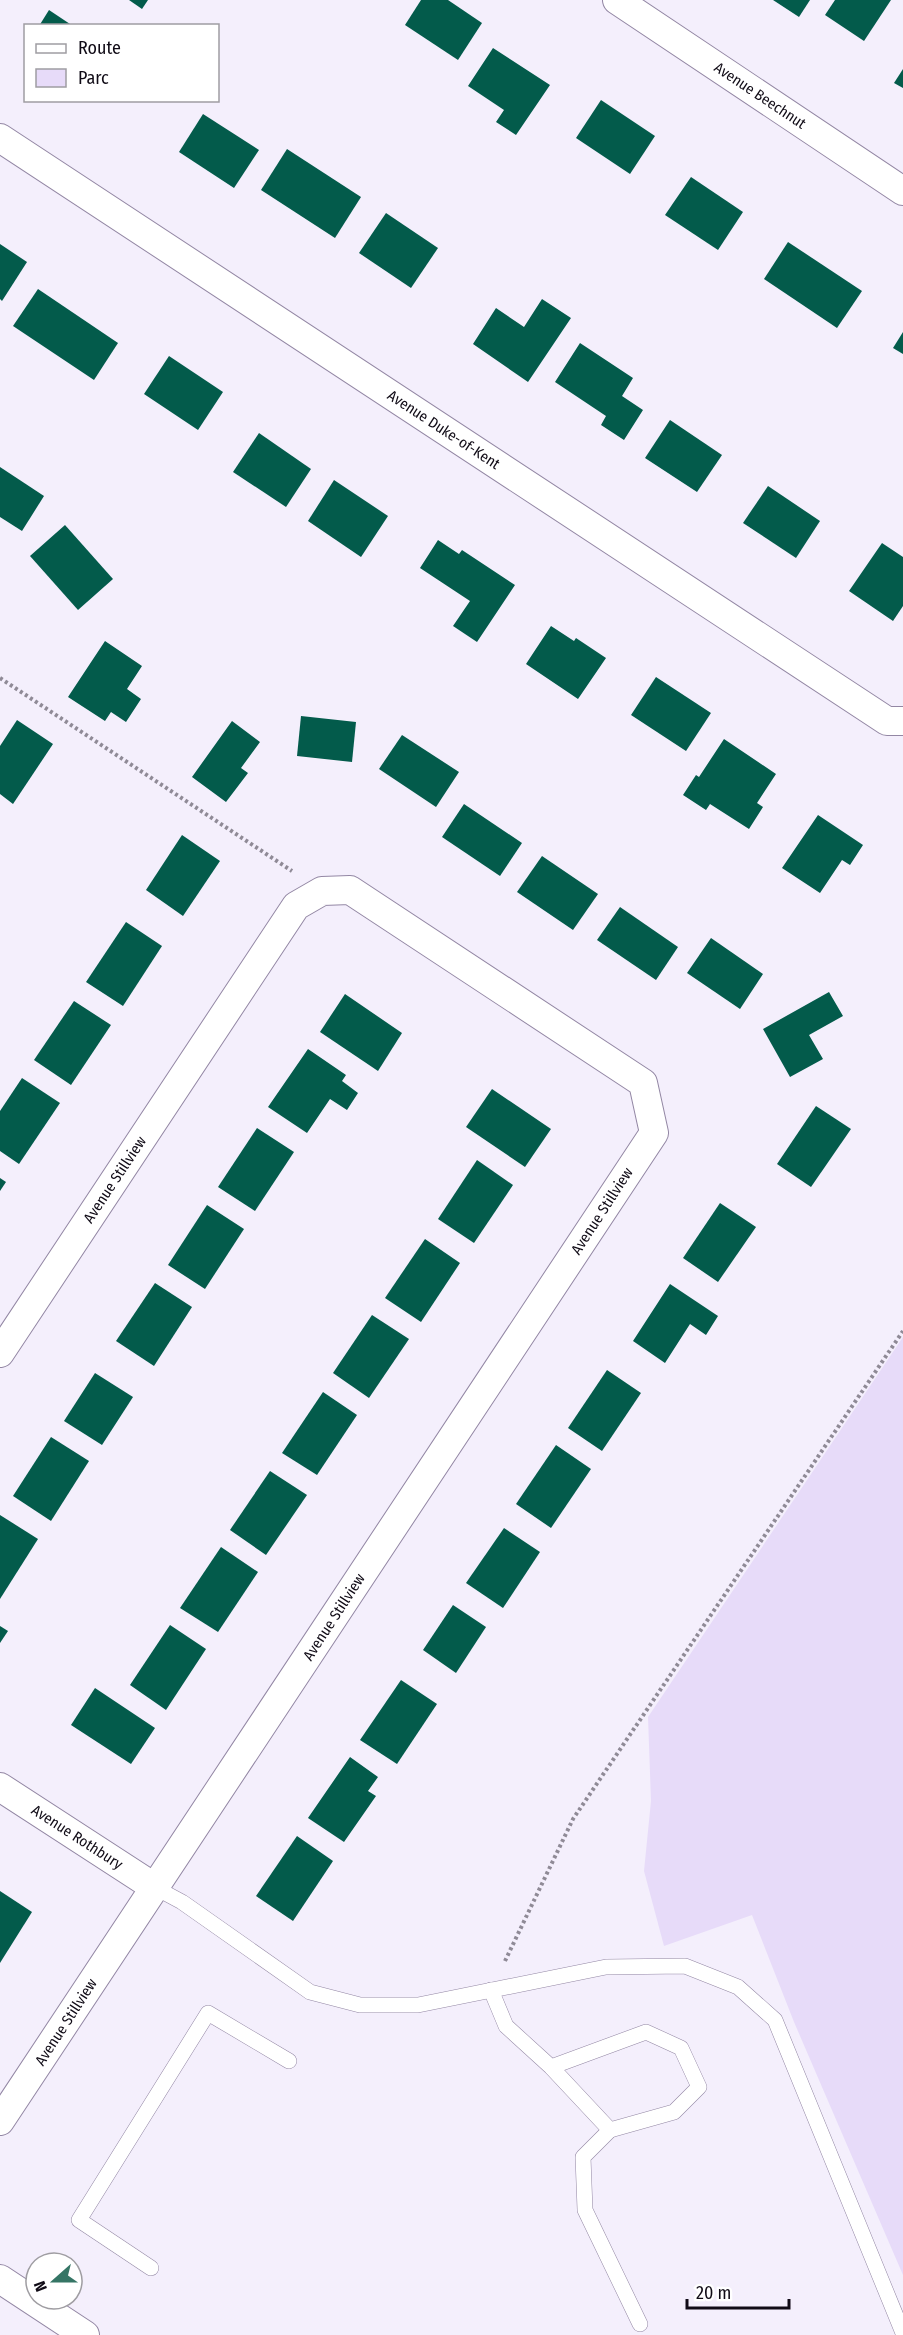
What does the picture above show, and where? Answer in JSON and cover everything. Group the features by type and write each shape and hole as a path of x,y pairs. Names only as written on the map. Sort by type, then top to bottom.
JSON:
{"street":[{"name":"Avenue Beechnut","path":"617,0 903,191"},
{"name":"Avenue Duke-of-Kent","path":"0,138 895,721"},
{"name":"Avenue Stillview","path":"0,1353 296,906 322,891 350,890 643,1083 654,1133 0,2121"},
{"name":"Avenue Rothbury","path":"0,1787 154,1887"},
{"path":"0,2279 84,2335"}],"lane":[{"path":"154,1887 182,1902 310,1992 360,2005 418,2005 606,1967 685,1966 738,1987 775,2020 903,2333"},
{"path":"491,1990 506,2026 551,2067 610,2130"},
{"path":"152,2268 79,2220 208,2013 289,2061"},
{"path":"551,2067 646,2032 681,2048 699,2087 674,2112 610,2130 583,2157 585,2210 640,2324"}],"path":[{"path":"0,678 322,891"},
{"path":"491,1990 573,1819 903,1331"}],"green space":[{"path":"903,1337 903,2275 794,2022 752,1915 664,1946 644,1871 651,1801 648,1717"}],"building":[{"path":"129,0 148,0 142,9"},
{"path":"421,0 448,0 482,23 458,60 405,25"},
{"path":"773,0 810,0 799,17"},
{"path":"835,0 891,0 864,41 825,15"},
{"path":"49,10 70,24 40,24"},
{"path":"493,48 550,85 516,135 496,122 504,110 468,86"},
{"path":"903,69 903,88 894,83"},
{"path":"601,100 655,136 630,174 576,138"},
{"path":"203,114 259,150 234,188 179,152"},
{"path":"287,149 361,197 335,238 261,190"},
{"path":"691,177 743,212 718,250 665,215"},
{"path":"386,213 438,248 411,288 359,253"},
{"path":"788,242 862,291 837,328 764,279"},
{"path":"0,244 27,262 2,301 0,299"},
{"path":"38,289 118,343 94,380 13,326"},
{"path":"542,299 571,318 528,382 473,344 496,308 524,327"},
{"path":"903,332 903,354 893,348"},
{"path":"580,343 633,378 622,396 643,410 624,440 601,425 606,416 555,382"},
{"path":"169,356 223,392 198,430 144,394"},
{"path":"670,420 722,455 697,492 645,458"},
{"path":"259,433 311,469 286,507 233,472"},
{"path":"0,467 44,496 22,531 0,517"},
{"path":"334,480 388,516 361,557 308,521"},
{"path":"768,486 820,521 796,558 743,523"},
{"path":"65,525 113,579 78,610 30,556"},
{"path":"438,540 459,554 462,550 515,585 477,642 453,626 470,601 420,568"},
{"path":"882,543 903,557 903,606 893,621 849,591"},
{"path":"551,626 574,641 576,638 606,658 578,699 526,664"},
{"path":"105,641 142,666 127,689 141,699 126,722 111,712 105,721 68,697"},
{"path":"656,677 711,713 686,751 631,715"},
{"path":"301,716 356,722 352,762 297,756"},
{"path":"17,720 53,744 13,804 0,794 0,746"},
{"path":"232,721 260,742 241,768 248,773 226,802 192,777"},
{"path":"402,735 459,772 436,807 379,769"},
{"path":"724,739 776,774 757,803 763,807 749,829 710,804 706,810 683,795 696,775 699,777"},
{"path":"464,804 522,843 500,876 442,837"},
{"path":"818,815 863,845 850,865 842,860 820,893 782,868"},
{"path":"182,835 220,861 183,916 146,890"},
{"path":"542,856 598,894 573,930 517,892"},
{"path":"620,907 678,947 656,980 597,940"},
{"path":"126,922 162,946 123,1006 86,982"},
{"path":"711,938 763,974 740,1009 687,973"},
{"path":"829,992 843,1016 809,1035 823,1059 790,1077 763,1029"},
{"path":"345,994 402,1033 378,1071 320,1032"},
{"path":"74,1001 111,1025 71,1085 34,1060"},
{"path":"308,1049 346,1075 342,1081 358,1093 347,1110 330,1099 307,1133 268,1107"},
{"path":"22,1078 60,1103 19,1164 0,1151 0,1111"},
{"path":"492,1089 551,1129 525,1167 466,1127"},
{"path":"816,1106 851,1129 811,1187 777,1164"},
{"path":"257,1128 294,1152 255,1211 218,1187"},
{"path":"477,1160 513,1185 474,1243 438,1219"},
{"path":"0,1178 6,1182 0,1191"},
{"path":"720,1203 756,1227 718,1282 683,1258"},
{"path":"207,1205 244,1229 205,1289 168,1265"},
{"path":"425,1239 460,1263 421,1322 385,1298"},
{"path":"155,1283 192,1307 154,1366 116,1341"},
{"path":"670,1284 718,1316 706,1335 690,1324 665,1363 633,1341"},
{"path":"372,1315 409,1339 369,1398 333,1373"},
{"path":"607,1370 641,1393 602,1451 568,1428"},
{"path":"95,1373 133,1397 102,1445 64,1421"},
{"path":"323,1392 357,1415 317,1475 282,1453"},
{"path":"51,1437 89,1461 51,1521 13,1496"},
{"path":"556,1445 591,1469 551,1528 516,1504"},
{"path":"270,1471 307,1495 266,1555 230,1530"},
{"path":"0,1515 38,1539 0,1599"},
{"path":"504,1528 540,1552 503,1608 466,1583"},
{"path":"221,1547 258,1572 218,1632 180,1608"},
{"path":"453,1605 486,1627 456,1673 423,1650"},
{"path":"170,1625 206,1649 166,1710 130,1685"},
{"path":"0,1626 8,1631 0,1643"},
{"path":"401,1680 437,1704 397,1764 360,1740"},
{"path":"95,1688 155,1728 131,1764 71,1725"},
{"path":"350,1757 378,1777 368,1791 376,1796 344,1842 308,1818"},
{"path":"297,1836 333,1861 293,1921 256,1896"},
{"path":"0,1891 32,1912 0,1963"}]}
